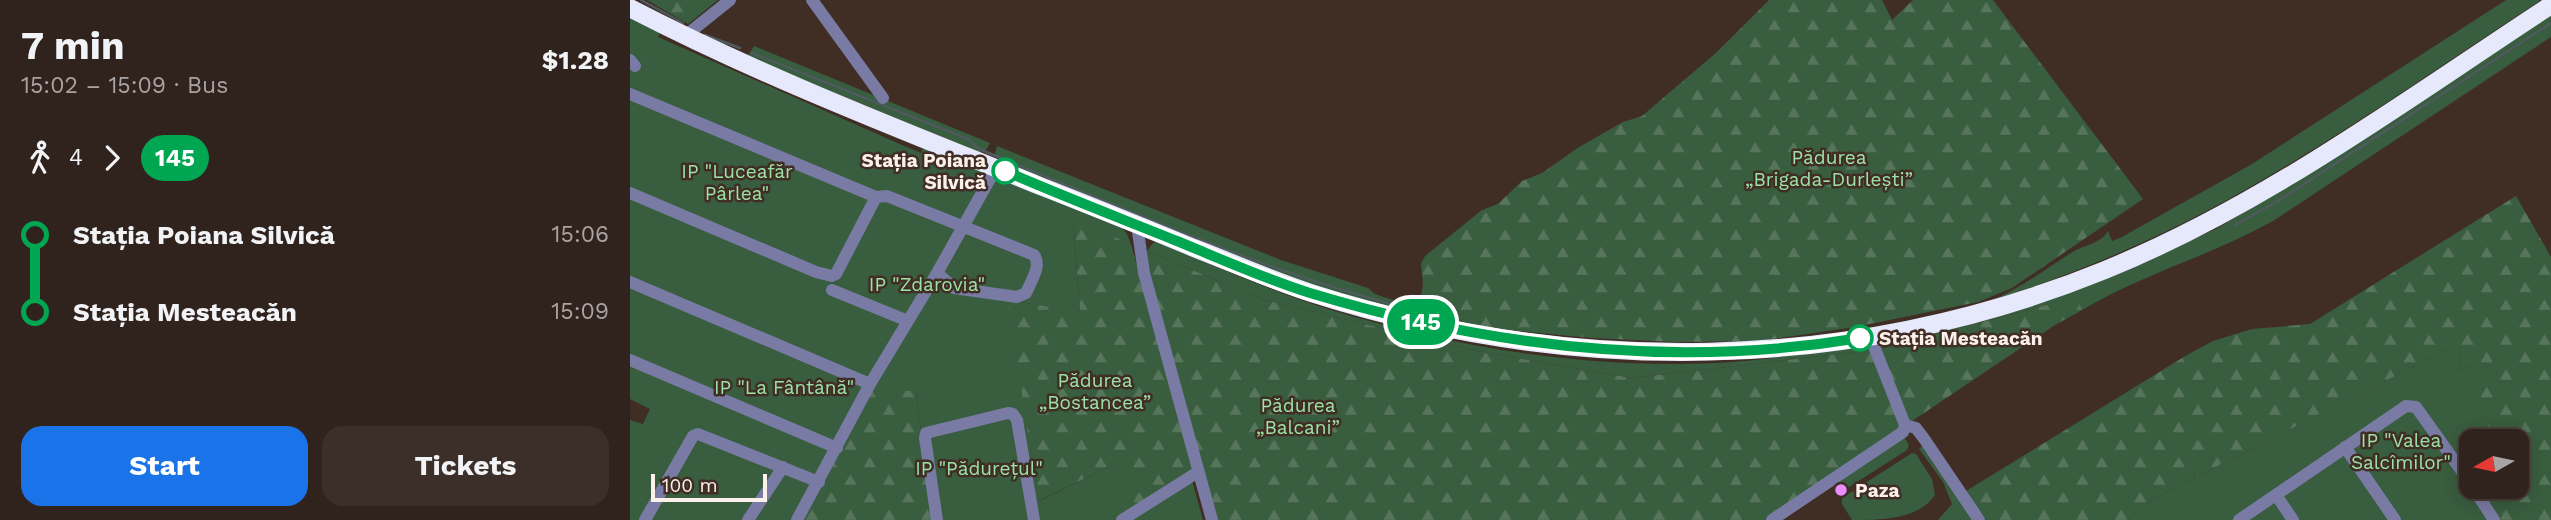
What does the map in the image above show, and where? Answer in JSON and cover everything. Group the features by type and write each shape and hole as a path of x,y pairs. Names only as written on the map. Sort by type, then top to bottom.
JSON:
{"highway":[{"path":"630,8 771,76 1307,292 1413,321 1515,341 1677,353 1761,351 1870,336 1939,323 2026,298 2105,270 2193,230 2301,168 2551,5"}],"street":[{"path":"685,36 730,0"},
{"path":"812,0 883,98"},
{"path":"630,94 876,197 887,196 1034,255 1038,265 1026,293 1017,297 954,288 937,273"},
{"path":"797,520 870,384 996,168"},
{"path":"630,193 816,272 832,276 836,274 876,197"},
{"path":"1137,225 1144,273 1212,520"},
{"path":"630,282 870,384"},
{"path":"832,290 908,321"},
{"path":"1772,520 1903,432 1905,425 1870,336"},
{"path":"630,360 837,448"},
{"path":"2239,520 2406,406 2416,407 2459,467"},
{"path":"937,520 926,433 1008,413 1017,419 1034,520"},
{"path":"1905,425 1916,428 1921,434 1979,520"},
{"path":"645,520 693,436 698,434 819,482"},
{"path":"2345,447 2395,520"},
{"path":"748,520 783,467"},
{"path":"1122,520 1198,472"},
{"path":"2276,495 2293,520"},
{"path":"2481,499 2494,520"}],"green space":[{"path":"647,0 718,0 688,24"},
{"name":"Pădurea „Brigada-Durlești”","path":"1769,0 1882,0 1892,20 1913,0 1993,0 2143,199 2012,288 1978,302 1855,327 1760,341 1676,342 1497,329 1418,313 1423,284 1421,264 1425,256 1482,210 1498,204 1522,181 1542,173 1579,147 1623,122 1642,116 1717,52"},
{"path":"2506,0 2541,0 2340,132 2216,206 2105,259 1990,301 2022,285 2076,250 2096,242 2108,231 2112,241 2120,238 2252,164"},
{"path":"630,13 661,29 658,37 902,145 921,153 923,148 984,170 995,180 1007,185 1014,182 1118,224 1131,244 1073,220 1080,313 1009,300 1039,501 1117,463 1190,473 1203,520 933,520 916,392 800,520 630,520 630,420 643,424 650,409 630,399"},
{"path":"2551,15 2551,37 2273,221 2250,233 2105,297 2082,310 2076,295 1880,349 1879,343 1975,321 2075,291 2216,229 2292,184"},
{"path":"754,46 990,143 986,150 979,152 747,57"},
{"path":"997,146 1281,260 1368,288 1375,294 1414,307 1412,312 1359,299 1205,246 1003,163 995,154"},
{"path":"2516,196 2551,257 2551,520 2499,520 2494,507 2511,499 2529,499 2529,429 2489,429 2470,364 2459,371 2460,347 2452,347 2153,499 2128,520 1986,520 1966,491 2213,341 2252,329 2310,324"},
{"name":"Pădurea „Bostancea”","path":"1073,219 1131,244 1194,471 1136,506 1117,463 1038,501 1008,300 1080,312"},
{"path":"1157,242 1325,308 1420,334 1518,352 1567,359 1666,364 1753,360 1863,346 1872,350 1632,378 1477,351 1265,300 1147,251"},
{"name":"Pădurea „Balcani”","path":"1147,251 1265,300 1477,351 1632,378 1880,349 2046,305 2076,294 2082,310 2055,325 1765,520 1217,520 1149,273"},
{"name":"IP \"Valea Salcîmilor\"","path":"2452,347 2460,347 2459,371 2470,364 2489,429 2459,429 2459,499 2529,499 2529,474 2551,520 2128,520 2153,499"},
{"path":"873,386 916,392 933,520 800,520"},
{"path":"1904,437 1909,445 1907,450 1846,489 1843,485 1833,491 1834,482"},
{"path":"1923,445 1972,520 1938,520 1952,504 1943,482 1919,449"},
{"path":"1912,453 1916,454 1932,479 1935,495 1928,503 1898,517 1852,520 1842,504 1842,498"}],"waterway":[{"path":"641,0 683,23"},
{"path":"2235,225 2278,201 2551,23"},
{"path":"705,35 740,48"},
{"path":"752,53 968,139 979,149 1192,236 1300,276 1410,309"},
{"path":"1421,312 1425,313"}],"bus line":[{"name":"145","path":"1005,171 1307,292 1361,308 1469,333 1558,346 1677,353 1767,350 1860,338"}],"place":[{"name":"Stația Poiana Silvică","path":"1005,171"},
{"name":"Stația Mesteacăn","path":"1860,338"},
{"name":"Paza","path":"1841,490"}],"park label":[{"name":"IP \"Luceafăr Pârlea\"","path":"737,182"},
{"name":"IP \"Zdarovia\"","path":"927,284"},
{"name":"IP \"La Fântână\"","path":"784,387"},
{"name":"IP \"Pădurețul\"","path":"979,468"}]}
